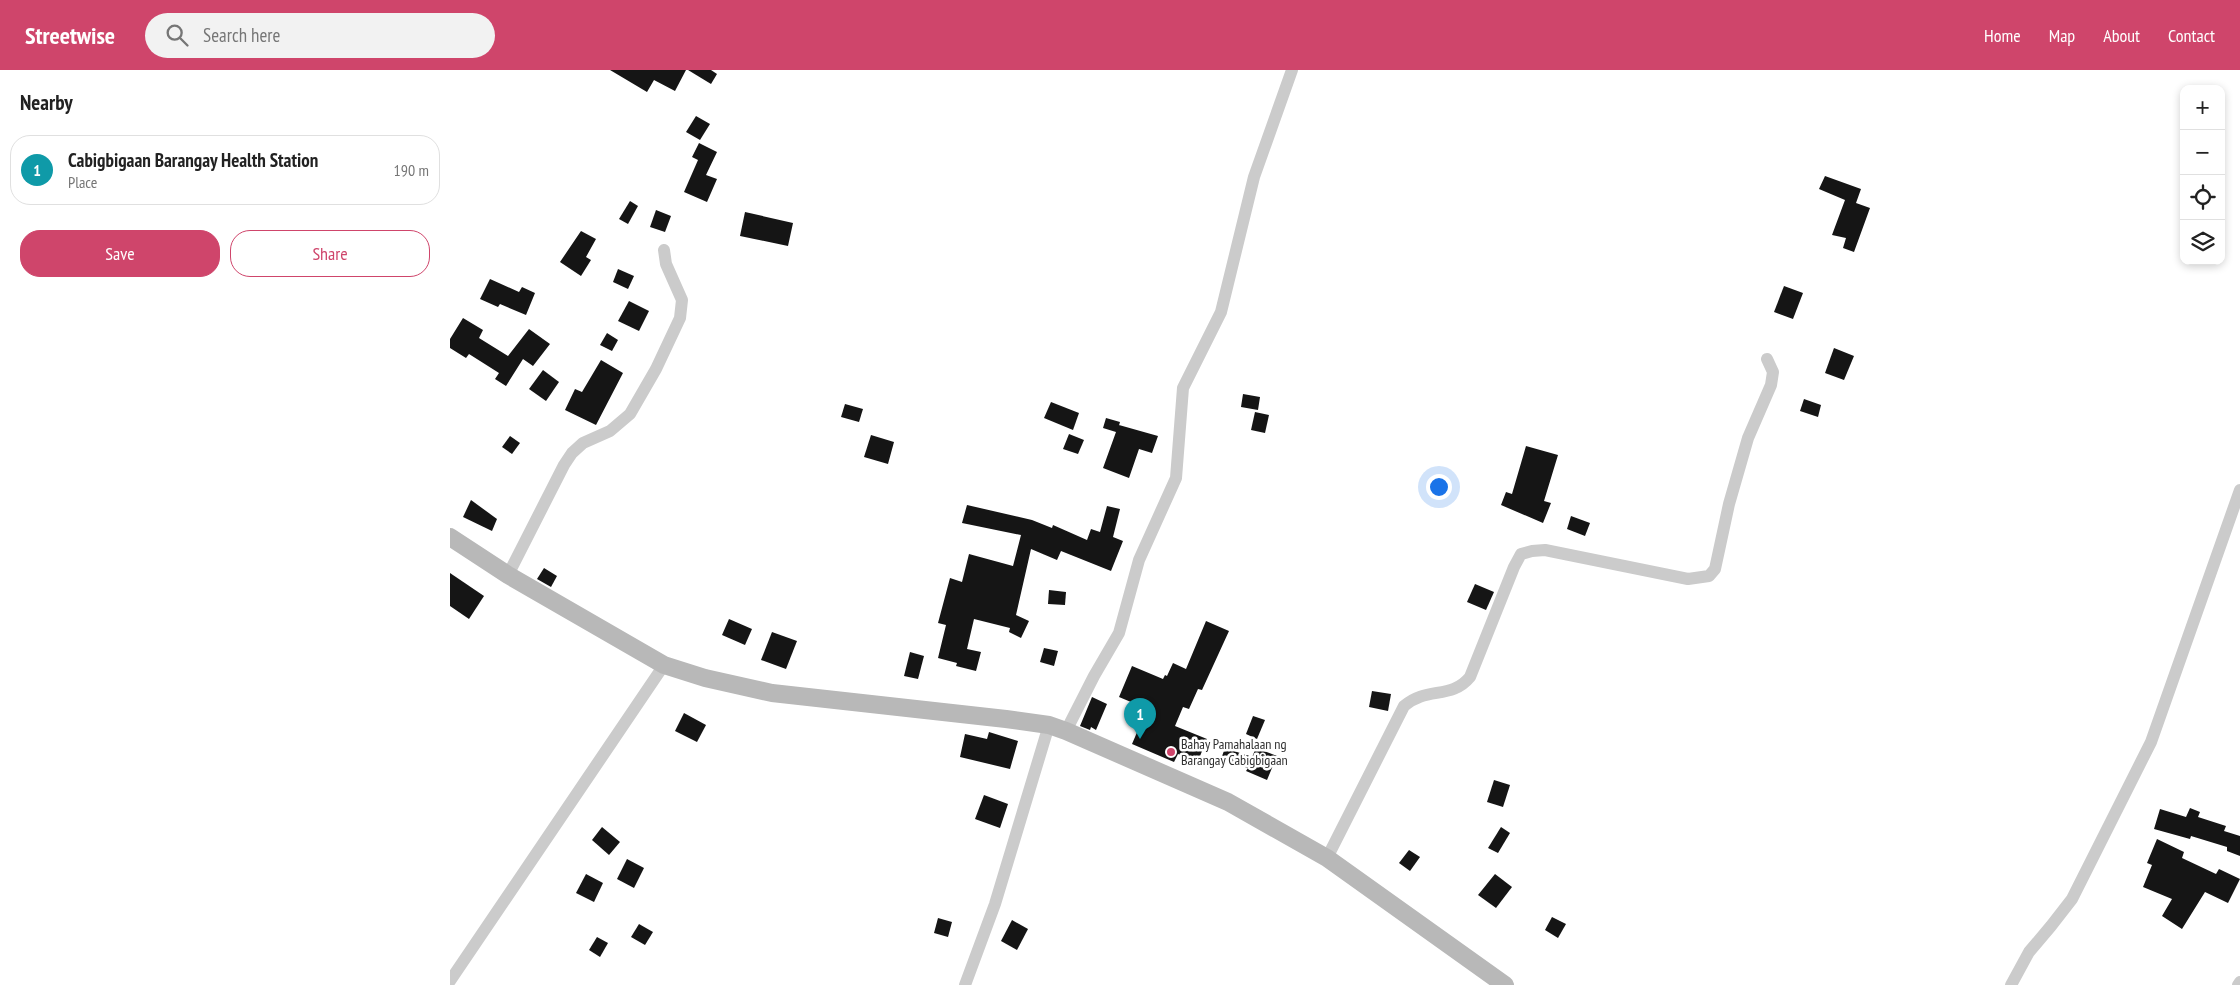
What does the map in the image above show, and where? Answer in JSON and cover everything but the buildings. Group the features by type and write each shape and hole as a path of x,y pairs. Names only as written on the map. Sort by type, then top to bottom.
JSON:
{"street":[{"path":"965,985 1058,728 1094,676 1119,633 1138,560 1176,478 1183,388 1221,312 1254,177 1292,70"},
{"path":"508,575 572,453 583,443 610,431 630,414 656,369 680,318 682,308 682,300 666,264 664,250"},
{"path":"1327,858 1404,706 1413,698 1428,693 1452,690 1462,686 1470,676 1521,554 1545,550 1688,579 1709,576 1715,569 1728,504 1748,438 1771,385 1772,372 1768,360"},
{"path":"2011,985 2029,952 2072,899 2151,742 2240,490"},
{"path":"450,537 508,575 664,665 705,678 772,692 1058,728 1228,802 1327,858 1505,985"},
{"path":"450,982 664,665"}],"place":[{"name":"Cabigbigaan Barangay Health Station","path":"1140,739"},
{"name":"Bahay Pamahalaan ng Barangay Cabigbigaan","path":"1171,752"}]}
